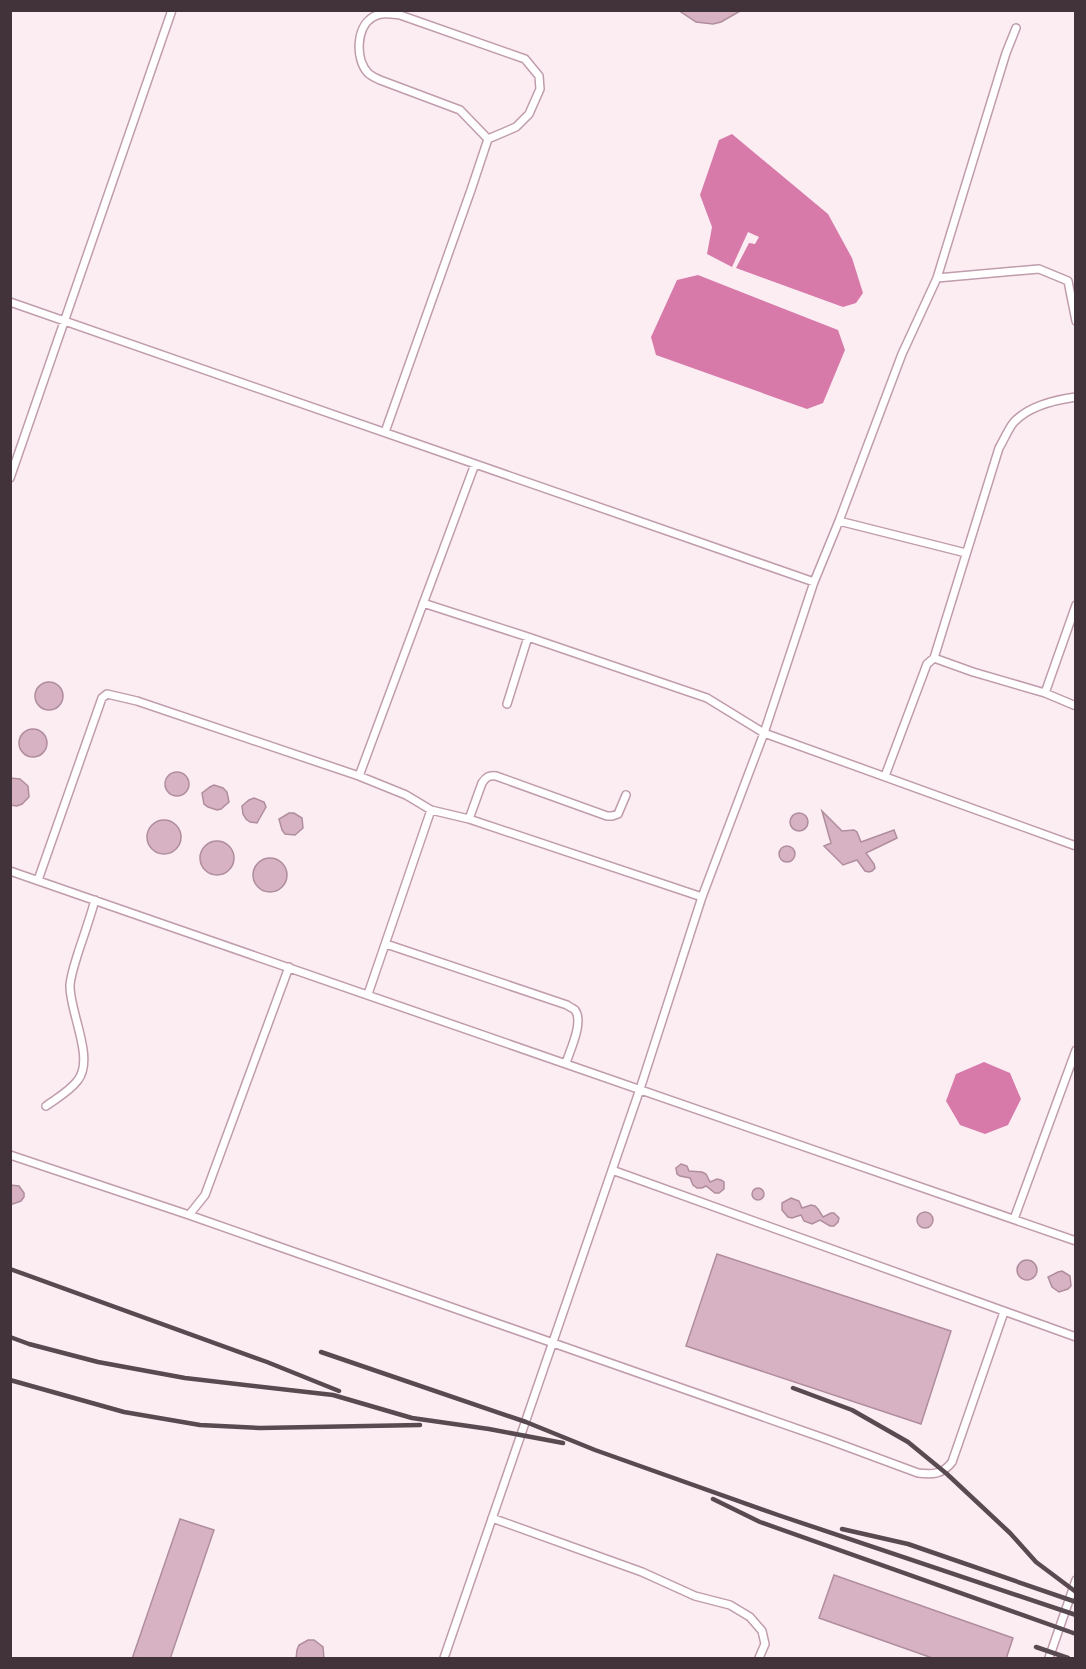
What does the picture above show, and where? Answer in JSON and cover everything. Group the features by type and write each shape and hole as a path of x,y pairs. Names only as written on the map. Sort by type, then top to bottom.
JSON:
{"lane":[{"path":"10,478 172,10"},
{"path":"385,432 488,139 516,127 529,114 540,89 539,76 525,59 400,15 385,13 374,16 367,22 361,34 360,57 369,74 460,110 488,139"},
{"path":"444,1659 640,1089 702,897 764,733 814,582 902,354 937,278 1006,53 1016,28"},
{"path":"937,278 1039,269 1068,282 1076,321"},
{"path":"10,302 814,582"},
{"path":"885,776 927,664 934,658 999,448 1012,424 1029,410 1076,397"},
{"path":"359,776 475,464"},
{"path":"839,521 966,553"},
{"path":"423,603 707,698 764,733 1076,846"},
{"path":"1045,693 1076,605"},
{"path":"507,704 528,637"},
{"path":"934,658 1045,693 1076,706"},
{"path":"38,880 102,698 106,694 137,701 359,776 406,795 431,810 468,819 702,897"},
{"path":"468,819 482,783 490,775 607,816 618,814 626,795"},
{"path":"368,994 431,810"},
{"path":"10,871 1076,1240"},
{"path":"46,1106 70,1089 80,1078 83,1069 84,1055 71,999 70,984 95,900"},
{"path":"386,944 567,1005 579,1018 566,1063"},
{"path":"189,1215 205,1195 290,967"},
{"path":"1014,1219 1076,1050"},
{"path":"10,1155 189,1215 918,1473 934,1474 947,1469 952,1462 1004,1312"},
{"path":"612,1170 1076,1337"},
{"path":"492,1518 642,1572 694,1596 730,1605 750,1617 762,1631 765,1644 759,1659"},
{"path":"1049,1659 1076,1580"}],"shaded area":[{"path":"732,134 828,214 852,258 863,293 856,303 843,307 736,268 749,243 755,244 759,237 748,232 732,267 707,254 712,227 700,195 719,140"},
{"path":"698,275 838,330 845,350 823,403 807,409 656,355 651,337 677,280"},
{"path":"984,1062 1010,1073 1021,1099 1008,1125 985,1134 960,1125 946,1101 956,1074"}],"building":[{"path":"678,10 742,10 713,24 696,22"},
{"path":"49,682 59,686 63,696 59,706 49,710 39,706 35,696 39,686"},
{"path":"33,729 43,733 47,743 43,753 33,757 23,753 19,743 23,733"},
{"path":"177,772 182,773 188,779 188,789 182,795 177,796 172,795 166,789 165,784 166,779 172,773"},
{"path":"10,778 20,779 28,786 29,797 17,806 10,805"},
{"path":"214,785 227,792 229,802 217,810 204,804 202,793"},
{"path":"254,798 264,802 266,807 257,823 246,819 242,806"},
{"path":"822,811 842,831 857,832 861,842 894,830 897,838 866,853 874,864 875,868 872,871 865,871 857,860 843,865 824,846 831,843"},
{"path":"289,813 302,818 303,828 295,835 285,834 279,819"},
{"path":"799,813 805,816 808,822 805,828 799,831 793,828 790,822 793,816"},
{"path":"164,820 176,825 181,837 176,849 164,854 152,849 147,837 152,825"},
{"path":"217,841 229,846 234,858 229,870 217,875 205,870 200,858 205,846"},
{"path":"784,846 790,846 795,854 793,860 784,862 779,857 779,851"},
{"path":"270,858 282,863 287,875 282,887 270,892 258,887 253,875 258,863"},
{"path":"681,1164 687,1166 689,1171 706,1174 710,1182 721,1180 724,1182 724,1189 715,1193 706,1186 697,1188 690,1178 677,1174 676,1168"},
{"path":"10,1185 19,1186 24,1197 21,1201 10,1205"},
{"path":"760,1188 764,1194 760,1200 756,1200 752,1192"},
{"path":"791,1198 799,1201 802,1208 815,1206 823,1217 834,1213 839,1218 838,1222 830,1226 820,1220 812,1224 804,1221 801,1215 788,1217 782,1210 782,1203"},
{"path":"925,1212 931,1214 933,1220 931,1226 925,1228 919,1226 917,1220 919,1214"},
{"path":"717,1254 951,1331 921,1424 686,1346"},
{"path":"1027,1260 1034,1263 1037,1270 1034,1277 1027,1280 1020,1277 1017,1270 1020,1263"},
{"path":"1062,1271 1070,1276 1071,1286 1059,1292 1052,1287 1048,1277"},
{"path":"180,1519 214,1530 170,1659 132,1659"},
{"path":"834,1575 1013,1638 1006,1659 935,1659 819,1618"},
{"path":"308,1640 314,1640 323,1647 324,1659 296,1659 299,1645"}],"railway":[{"path":"10,1269 267,1362 339,1391"},
{"path":"10,1337 98,1362 185,1378 333,1395 412,1418 563,1443"},
{"path":"321,1352 526,1422 595,1450 778,1515 1076,1615"},
{"path":"10,1380 124,1412 200,1425 260,1428 420,1425"},
{"path":"793,1388 852,1410 908,1442 947,1474 1010,1533 1036,1562 1076,1592"},
{"path":"713,1499 760,1522 1076,1634"},
{"path":"842,1529 908,1544 1076,1602"},
{"path":"1036,1647 1068,1658"}]}
